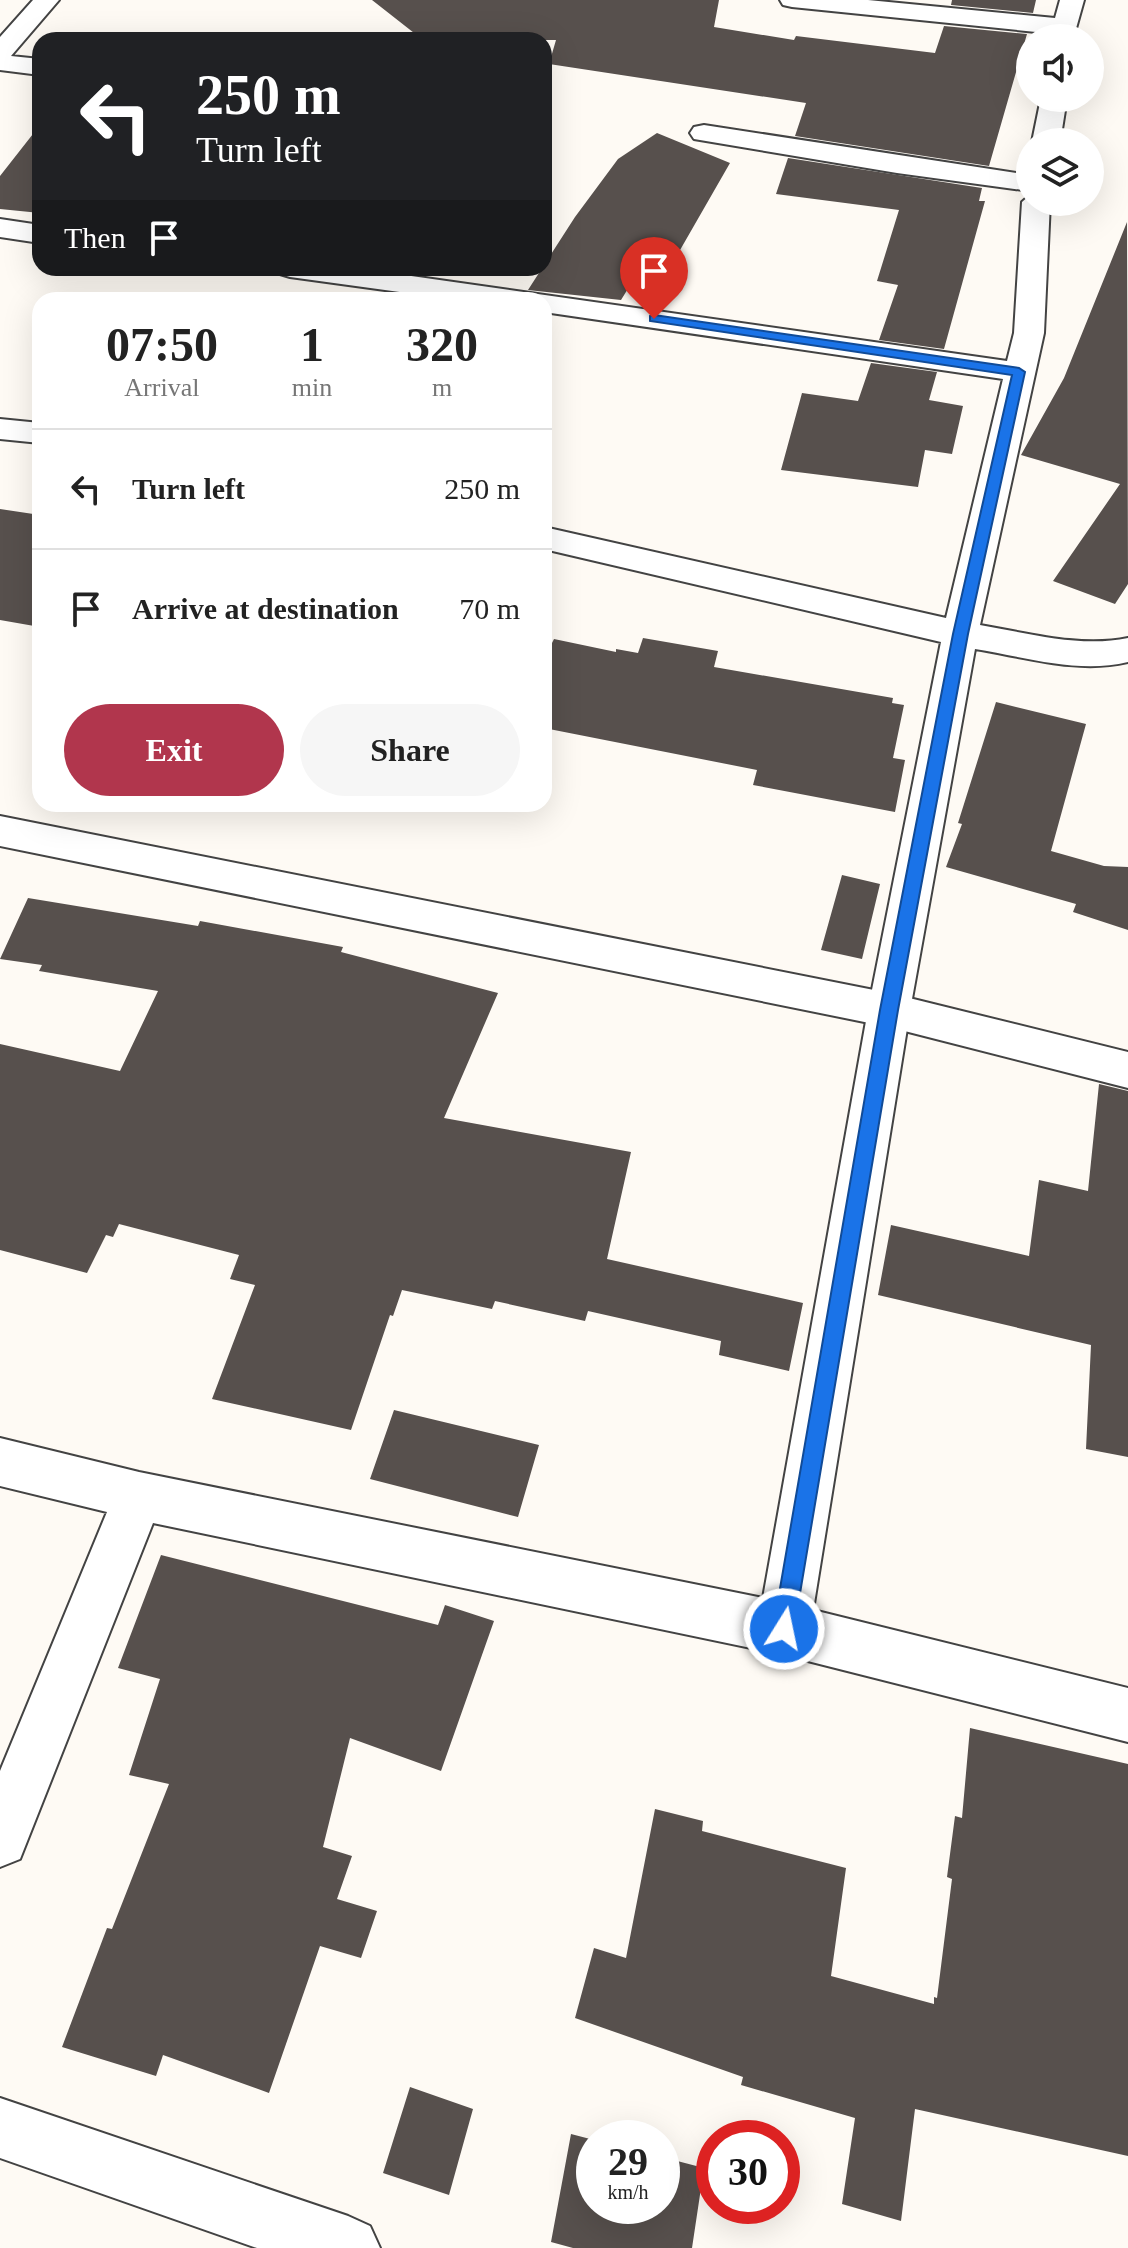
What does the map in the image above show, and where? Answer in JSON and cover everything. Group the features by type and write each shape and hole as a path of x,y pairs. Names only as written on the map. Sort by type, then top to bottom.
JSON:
{"street":[{"path":"0,52 47,0"},
{"path":"792,0 1016,27"},
{"path":"1067,24 1072,0"},
{"path":"0,62 32,66"},
{"path":"704,133 1016,181"},
{"path":"784,1629 889,1010 960,634 1029,333 1035,216"},
{"path":"0,228 32,233"},
{"path":"348,276 465,292"},
{"path":"552,304 1019,372"},
{"path":"0,429 32,432"},
{"path":"552,540 960,634 1081,654 1110,654 1128,650"},
{"path":"0,831 889,1010 1128,1070"},
{"path":"0,1462 139,1496 784,1629 1128,1715"},
{"path":"0,1839 139,1496"},
{"path":"0,2128 348,2248"}],"building":[{"path":"372,0 719,0 714,27 794,40 796,36 935,53 944,26 1016,33 1016,72 989,166 795,136 806,103 552,64 556,40 552,40 552,32 413,32"},
{"path":"952,0 1036,0 1033,13 951,5"},
{"path":"657,133 730,163 668,271 642,266 621,300 528,290 537,276 552,276 552,253 618,159"},
{"path":"32,135 32,212 0,209 0,176"},
{"path":"788,158 982,188 979,201 985,201 944,349 879,340 898,285 877,281 899,210 776,194"},
{"path":"1127,222 1128,584 1115,604 1053,581 1120,484 1021,455 1064,378"},
{"path":"871,363 937,372 929,400 963,406 952,454 925,450 918,487 781,470 802,393 858,401"},
{"path":"0,509 32,514 32,626 0,620"},
{"path":"643,638 718,651 714,667 893,698 892,703 904,705 893,758 905,760 895,812 753,785 757,770 552,730 554,639 616,652 616,649 638,653"},
{"path":"996,702 1086,724 1051,851 1104,866 1128,867 1128,930 1073,912 1076,904 946,867 962,824 958,823"},
{"path":"842,875 880,884 862,959 821,950"},
{"path":"28,898 198,926 200,921 343,947 341,952 498,993 444,1118 631,1152 607,1259 803,1303 789,1371 719,1355 721,1341 588,1311 585,1321 495,1301 492,1309 402,1290 393,1316 390,1315 351,1430 212,1399 255,1285 230,1279 239,1255 119,1224 113,1237 106,1235 87,1273 0,1250 0,1044 120,1071 158,991 39,971 42,965 0,959"},
{"path":"1099,1084 1128,1091 1128,1457 1086,1449 1091,1345 878,1295 891,1225 1029,1256 1039,1180 1088,1191"},
{"path":"394,1410 539,1445 518,1517 370,1479"},
{"path":"161,1555 438,1625 445,1605 494,1621 441,1771 350,1738 323,1847 352,1856 337,1899 377,1911 361,1958 320,1946 269,2093 163,2055 156,2076 62,2047 107,1928 112,1929 169,1784 129,1775 160,1679 118,1668"},
{"path":"970,1728 1128,1764 1128,2156 915,2109 901,2221 842,2204 855,2118 741,2085 743,2077 575,2018 594,1948 626,1958 655,1809 703,1821 702,1831 846,1868 831,1976 934,2004 952,1879 947,1877 955,1816 962,1818"},
{"path":"410,2087 473,2109 449,2195 383,2173"},
{"path":"571,2134 576,2135 576,2224 680,2224 680,2162 696,2166 696,2221 692,2248 573,2248 551,2242"}],"route":[{"path":"654,319 1019,372 960,634 889,1010 784,1629"}]}
